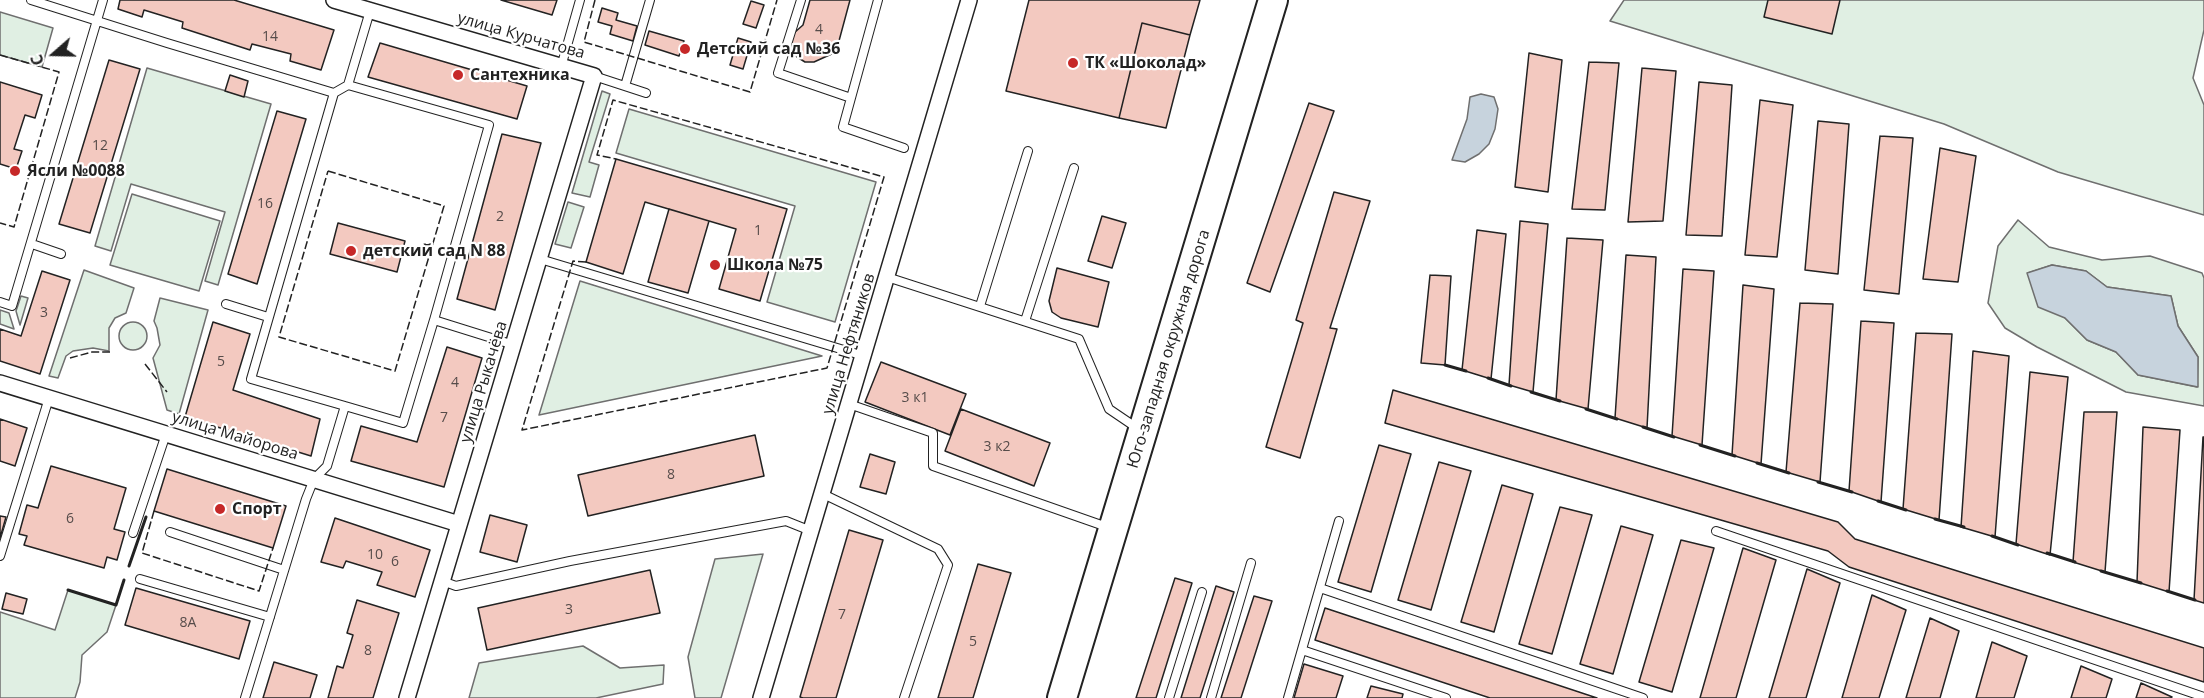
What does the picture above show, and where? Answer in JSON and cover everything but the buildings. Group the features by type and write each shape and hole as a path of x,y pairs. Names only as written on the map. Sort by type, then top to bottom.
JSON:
{"highway":[{"name":"Юго-западная окружная дорога","path":"1062,698 1273,0"}],"street":[{"name":"улица Курчатова","path":"334,0 594,76"},
{"name":"улица Нефтяников","path":"761,698 969,0"},
{"name":"улица Рыкачёва","path":"407,698 594,76"},
{"name":"улица Майорова","path":"0,383 459,524"}],"lane":[{"path":"31,0 334,93"},
{"path":"0,302 12,306 103,0"},
{"path":"561,67 580,0"},
{"path":"625,86 650,0"},
{"path":"801,0 778,73 851,98"},
{"path":"878,0 843,127 904,148"},
{"path":"348,85 489,125 403,423 251,379 334,93 348,85 370,10"},
{"path":"594,76 646,93"},
{"path":"980,306 1028,151"},
{"path":"1025,321 1074,168"},
{"path":"32,244 61,254"},
{"path":"540,259 864,356"},
{"path":"887,277 1079,339 1109,409 1144,432"},
{"path":"226,304 268,317"},
{"path":"434,320 514,345"},
{"path":"0,556 49,398"},
{"path":"849,404 933,433 933,466 1114,529"},
{"path":"245,698 314,479 327,466 345,406"},
{"path":"133,533 166,434"},
{"path":"823,494 938,549 948,566 904,698"},
{"path":"442,581 456,586 570,561 786,521 811,531"},
{"path":"1288,698 1340,521"},
{"path":"1716,531 2204,697"},
{"path":"170,532 284,570"},
{"path":"1211,698 1251,563"},
{"path":"140,579 270,617"},
{"path":"1320,588 1643,698"},
{"path":"1169,698 1202,592"},
{"path":"1302,650 1446,698"}],"green space":[{"path":"1624,0 2204,0 2204,30 2193,78 2204,105 2204,215 2058,172 1944,124 1610,21"},
{"path":"0,12 53,28 42,67 0,55"},
{"path":"147,68 271,104 218,285 205,281 225,212 131,184 111,251 95,246"},
{"path":"602,91 610,94 589,162 599,165 590,197 572,193"},
{"path":"629,109 876,182 835,322 767,302 795,206 616,153"},
{"path":"132,194 220,221 199,291 110,265"},
{"path":"568,202 584,207 571,248 555,244"},
{"path":"2018,220 2049,247 2102,260 2150,256 2202,273 2204,278 2204,406 2126,392 2037,347 2005,328 1988,303 1998,246","holes":["2052,265 2086,271 2107,287 2171,296 2178,326 2198,357 2197,387 2138,375 2116,352 2087,340 2065,318 2028,273"]},
{"path":"84,270 134,288 126,313 115,318 109,328 109,351 93,348 73,351 66,356 58,378 49,376"},
{"path":"580,281 822,356 539,415"},
{"path":"21,296 28,298 20,325 16,311"},
{"path":"160,298 208,310 179,414 167,410 153,358 160,345 154,321"},
{"path":"0,310 9,313 14,329 0,324"},
{"path":"133,322 143,326 147,336 143,346 133,350 123,346 119,336 123,326"},
{"path":"763,554 721,698 695,698 688,657 715,559"},
{"path":"68,590 116,605 107,632 82,655 80,682 75,698 0,698 0,612 55,630"},
{"path":"583,646 620,668 664,665 663,684 596,698 469,698 479,663"}],"shaded area":[{"path":"1481,94 1494,97 1498,109 1495,129 1489,144 1479,154 1465,162 1452,160 1467,119 1470,97"},
{"path":"2052,265 2086,271 2107,287 2171,296 2178,326 2198,357 2198,387 2138,375 2116,352 2087,340 2065,318 2038,307 2027,273"}],"fence":[{"path":"595,0 584,42 750,92 777,0"},
{"path":"0,55 59,72 14,227 0,223"},
{"path":"586,262 573,261 522,430 827,368 884,177 613,100 597,155 616,159"},
{"path":"328,171 444,206 395,371 279,337 328,171"},
{"path":"70,358 92,352 110,352"},
{"path":"145,364 167,392"},
{"path":"154,511 142,553 259,591 273,548"}],"wall":[{"path":"1445,365 1466,371"},
{"path":"1488,378 1511,386"},
{"path":"1531,392 1560,401"},
{"path":"1586,409 1617,419"},
{"path":"1643,427 1674,437"},
{"path":"1700,445 1735,456"},
{"path":"1757,463 1789,473"},
{"path":"1818,482 1852,492"},
{"path":"1878,501 1906,510"},
{"path":"129,566 146,517"},
{"path":"1935,519 1964,527"},
{"path":"1992,536 2018,545"},
{"path":"2047,553 2075,562"},
{"path":"2101,571 2141,583"},
{"path":"68,590 116,605 124,580"},
{"path":"2167,591 2195,600"}],"place":[{"name":"Детский сад №36","path":"685,49"},
{"name":"ТК «Шоколад»","path":"1073,63"},
{"name":"Сантехника","path":"458,75"},
{"name":"Ясли №0088","path":"15,171"},
{"name":"детский сад N 88","path":"351,251"},
{"name":"Школа №75","path":"715,265"},
{"name":"Спорт","path":"220,509"}]}
